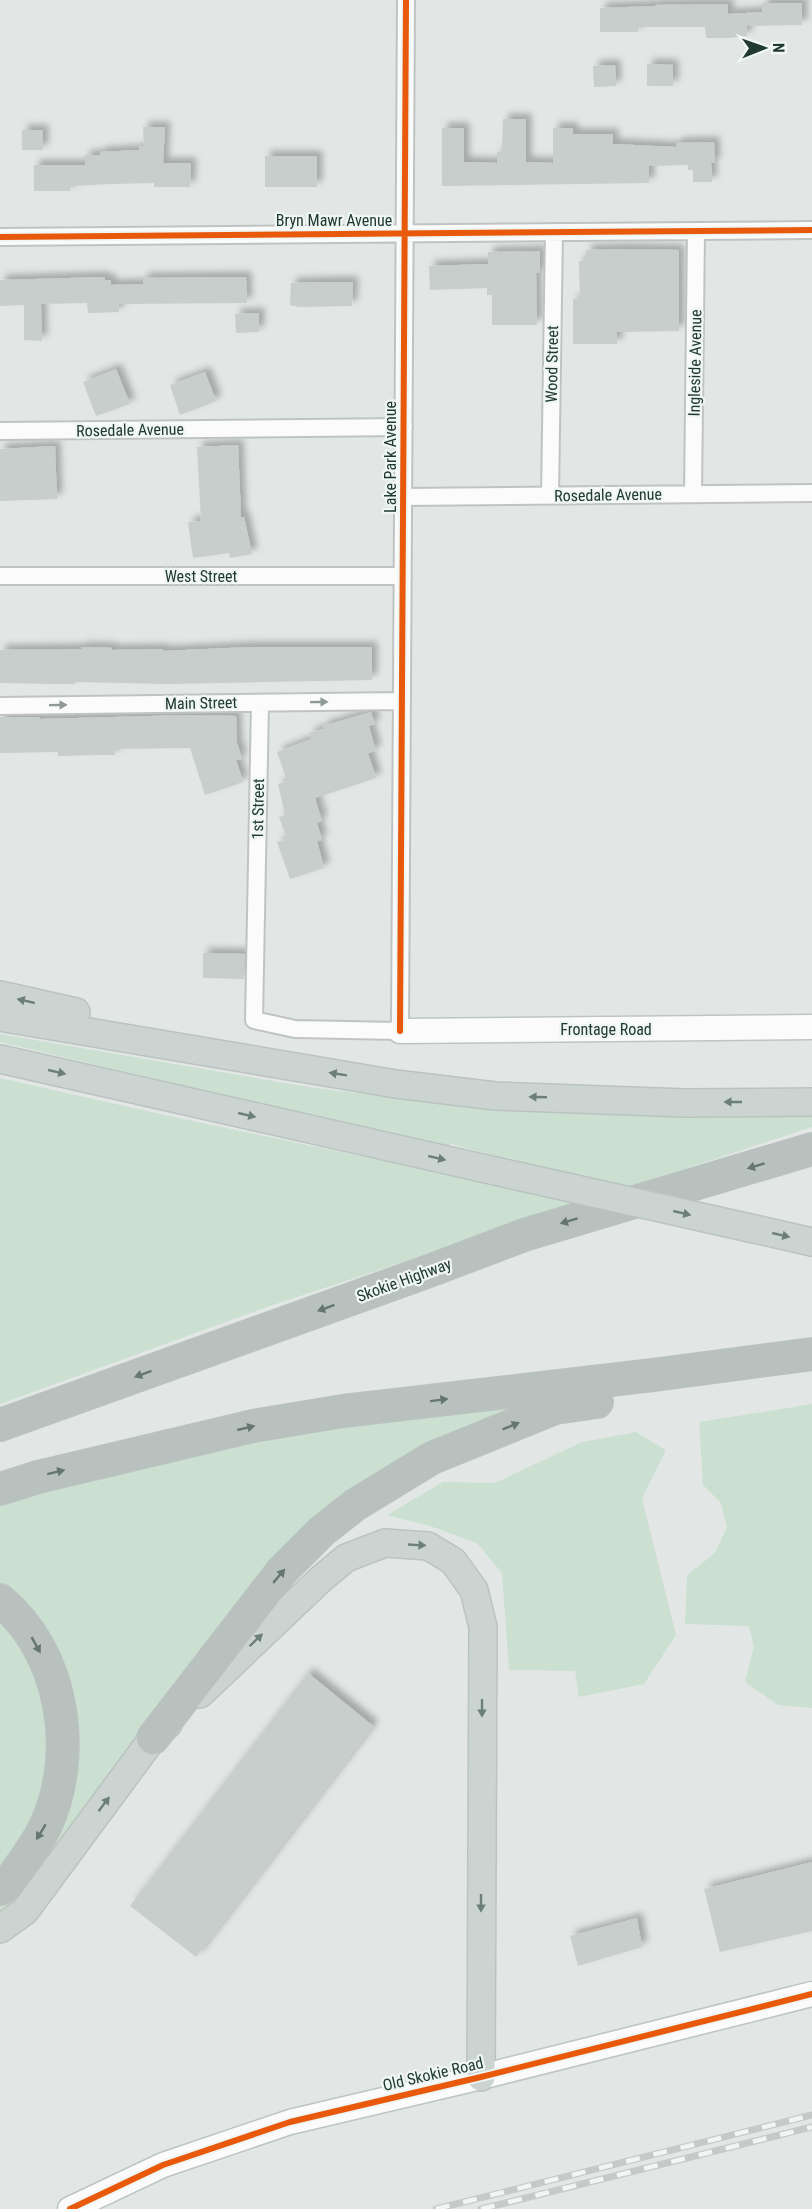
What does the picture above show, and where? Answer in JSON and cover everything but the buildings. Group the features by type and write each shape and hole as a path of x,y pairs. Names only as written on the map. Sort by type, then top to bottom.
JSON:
{"highway":[{"name":"Skokie Highway","path":"0,1425 524,1235 812,1149"},
{"path":"0,1489 69,1469 241,1429 343,1411 812,1354"},
{"path":"153,1738 282,1571 322,1532 355,1506 432,1458 555,1408 812,1370"},
{"path":"0,1600 9,1607 29,1633 49,1667 62,1724 62,1756 57,1789 46,1825 9,1883 0,1890"}],"main road":[{"path":"0,995 138,1026 203,1051"},
{"path":"0,1017 407,1085 495,1096 685,1103 812,1102"},
{"path":"0,1059 812,1242"},
{"path":"0,1929 25,1911 153,1738 321,1579 346,1558 385,1543 428,1546 453,1561 474,1590 483,1627 481,2077"}],"street":[{"name":"Lake Park Avenue","path":"400,1030 406,0"},
{"name":"Bryn Mawr Avenue","path":"0,237 812,230"},
{"name":"Ingleside Avenue","path":"693,494 696,231"},
{"name":"Wood Street","path":"550,496 554,232"},
{"name":"Rosedale Avenue","path":"0,431 404,427"},
{"name":"Rosedale Avenue","path":"403,497 812,493"},
{"name":"West Street","path":"0,576 403,576"},
{"name":"Main Street","path":"0,706 402,701"},
{"name":"1st Street","path":"260,702 254,1020 295,1029 400,1030"},
{"name":"Frontage Road","path":"400,1030 812,1028"},
{"name":"Old Skokie Road","path":"70,2209 163,2165 290,2122 812,1994"}],"green space":[{"path":"0,1034 355,1093 423,1098 812,1110 812,1127 270,1306 0,1404 0,1078 498,1185 542,1169 451,1144 446,1148 0,1042"},
{"path":"595,1392 372,1478 23,1896 0,1915 0,1897 72,1777 21,1604 0,1584 0,1497 295,1429"},
{"path":"812,1404 812,1708 778,1705 745,1682 754,1647 749,1626 685,1624 687,1575 715,1553 727,1527 721,1503 703,1485 699,1422"},
{"path":"636,1432 666,1450 642,1498 676,1635 644,1684 579,1697 575,1671 509,1670 502,1573 477,1543 430,1526 387,1515 443,1482 495,1483 582,1442"},
{"path":"0,1607 53,1703 45,1804 0,1873"}],"railway":[{"path":"436,2209 812,2115"},
{"path":"481,2209 812,2127"}],"cycle path":[{"path":"400,1031 406,0"},
{"path":"0,237 812,230"},
{"path":"70,2209 163,2165 290,2122 812,1994"}]}
